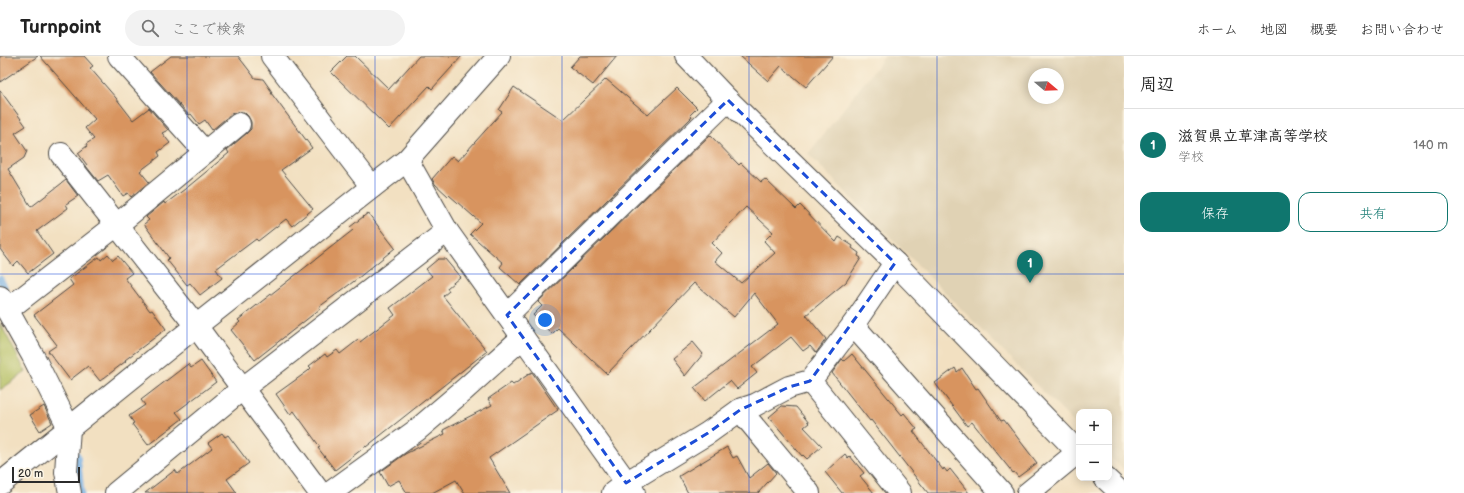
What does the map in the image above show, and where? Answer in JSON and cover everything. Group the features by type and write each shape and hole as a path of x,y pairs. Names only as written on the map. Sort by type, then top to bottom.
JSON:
{"street":[{"path":"272,56 372,187"},
{"path":"0,484 196,326 407,160 490,64 499,56"},
{"path":"689,57 728,100 895,263 1076,449"},
{"path":"124,58 205,152"},
{"path":"506,316 728,100"},
{"path":"70,493 66,472 69,428 33,356 3,303 118,224 239,124"},
{"path":"61,154 118,224 196,326 320,493"},
{"path":"407,160 447,231 522,337 624,490 740,410 755,405 789,387 810,381 853,325 895,263"},
{"path":"116,493 242,389 447,231"},
{"path":"853,325 1002,493"},
{"path":"330,493 417,430 464,390 522,337"},
{"path":"810,381 900,493"},
{"path":"740,410 809,493"},
{"path":"1028,493 1076,454"},
{"path":"1108,481 1121,493"}],"highlighted area":[{"path":"728,100 895,263 810,381 789,387 740,410 708,433 626,483 507,315"}],"shaded area":[{"path":"885,56 1124,56 1124,470 1112,459 1112,409 1076,409 1076,425 808,154"}],"green space":[{"path":"0,323 26,372 0,390"}],"building":[{"path":"0,56 38,56 0,82"},
{"path":"40,56 84,56 93,66 90,68 133,120 149,108 168,130 162,133 170,143 158,152 160,156 140,171 149,182 131,197 128,193 123,196 108,175 98,181 86,166 87,165 78,153 87,146 86,144 94,139 85,128 95,119"},
{"path":"171,56 238,56 255,78 263,79 272,92 271,93 312,148 281,170 313,209 292,226 286,219 258,241 256,239 216,269 222,278 200,295 190,283 187,285 167,260 169,258 144,224 149,220 146,217 164,202 165,204 189,186 229,153 227,150 251,129 251,122 244,112 237,112 231,114 212,130 205,120 199,124 150,72"},
{"path":"347,56 355,56 389,89 419,56 462,56 432,89 429,86 389,129 331,72"},
{"path":"580,56 617,56 593,85 570,67"},
{"path":"740,56 833,56 806,87 781,66 768,81"},
{"path":"606,79 648,115 677,88 697,108 690,115 692,117 520,285 500,267 503,263 470,234 481,223 449,195 448,196 435,184 432,179 452,156 458,161 502,112 499,110 514,87 563,120"},
{"path":"0,90 26,126 15,133 27,151 24,158 8,169 31,207 66,180 78,196 66,204 68,208 37,231 53,254 28,273 18,261 13,266 0,249"},
{"path":"710,135 739,165 741,163 761,182 765,179 796,209 800,205 836,242 839,237 853,246 852,248 859,253 858,256 861,258 846,282 806,315 826,339 816,353 810,346 803,351 791,337 752,367 757,373 737,389 730,381 705,401 694,388 778,324 754,293 734,317 694,283 607,374 558,328 552,334 533,315 542,306 538,302","holes":["746,207 773,232 764,241 775,253 741,283 715,261 722,253 712,243"]},
{"path":"368,213 395,248 319,307 320,309 255,360 231,330 240,322 238,320 353,230 350,227"},
{"path":"108,254 113,260 118,256 132,273 125,278 166,329 100,381 88,366 70,380 48,351 57,345 34,315 73,285 69,279 99,257 101,260"},
{"path":"438,259 445,259 460,277 447,288 449,291 443,296 487,351 335,470 318,448 320,447 294,411 290,414 276,394 308,371 311,368 309,366 325,354 327,357 337,350 340,354 358,340 360,342 395,315 390,308 432,276 426,269"},
{"path":"693,342 703,354 685,376 672,359"},
{"path":"852,354 902,415 904,413 917,429 913,431 943,470 944,468 947,472 950,469 969,493 928,493 832,373 842,359 844,361"},
{"path":"201,361 216,382 176,412 182,419 148,445 132,424 134,423 129,416 145,405 141,400 188,364 191,368"},
{"path":"955,368 957,372 962,368 1001,421 1004,420 1037,463 1018,477 1014,472 1013,473 972,422 967,426 935,383"},
{"path":"532,372 558,410 489,458 510,493 464,493 456,480 432,493 407,493 399,480 388,486 380,472 405,454 445,434 443,430 492,405 488,399 511,383 513,385"},
{"path":"44,406 52,423 40,431 30,415"},
{"path":"782,406 796,407 809,423 804,427 822,446 807,459 803,455 802,456 769,417"},
{"path":"222,433 225,437 228,435 249,463 227,479 237,493 145,493 175,470 178,474 212,448 208,443"},
{"path":"727,447 733,458 737,456 749,478 768,463 776,473 758,493 688,493 679,476"},
{"path":"845,454 848,458 850,456 864,473 860,476 874,493 842,493 825,472"}],"waterway":[{"path":"0,279 4,286"},
{"path":"77,455 81,493"}],"place":[{"name":"滋賀県立草津高等学校","path":"1030,283"}]}
